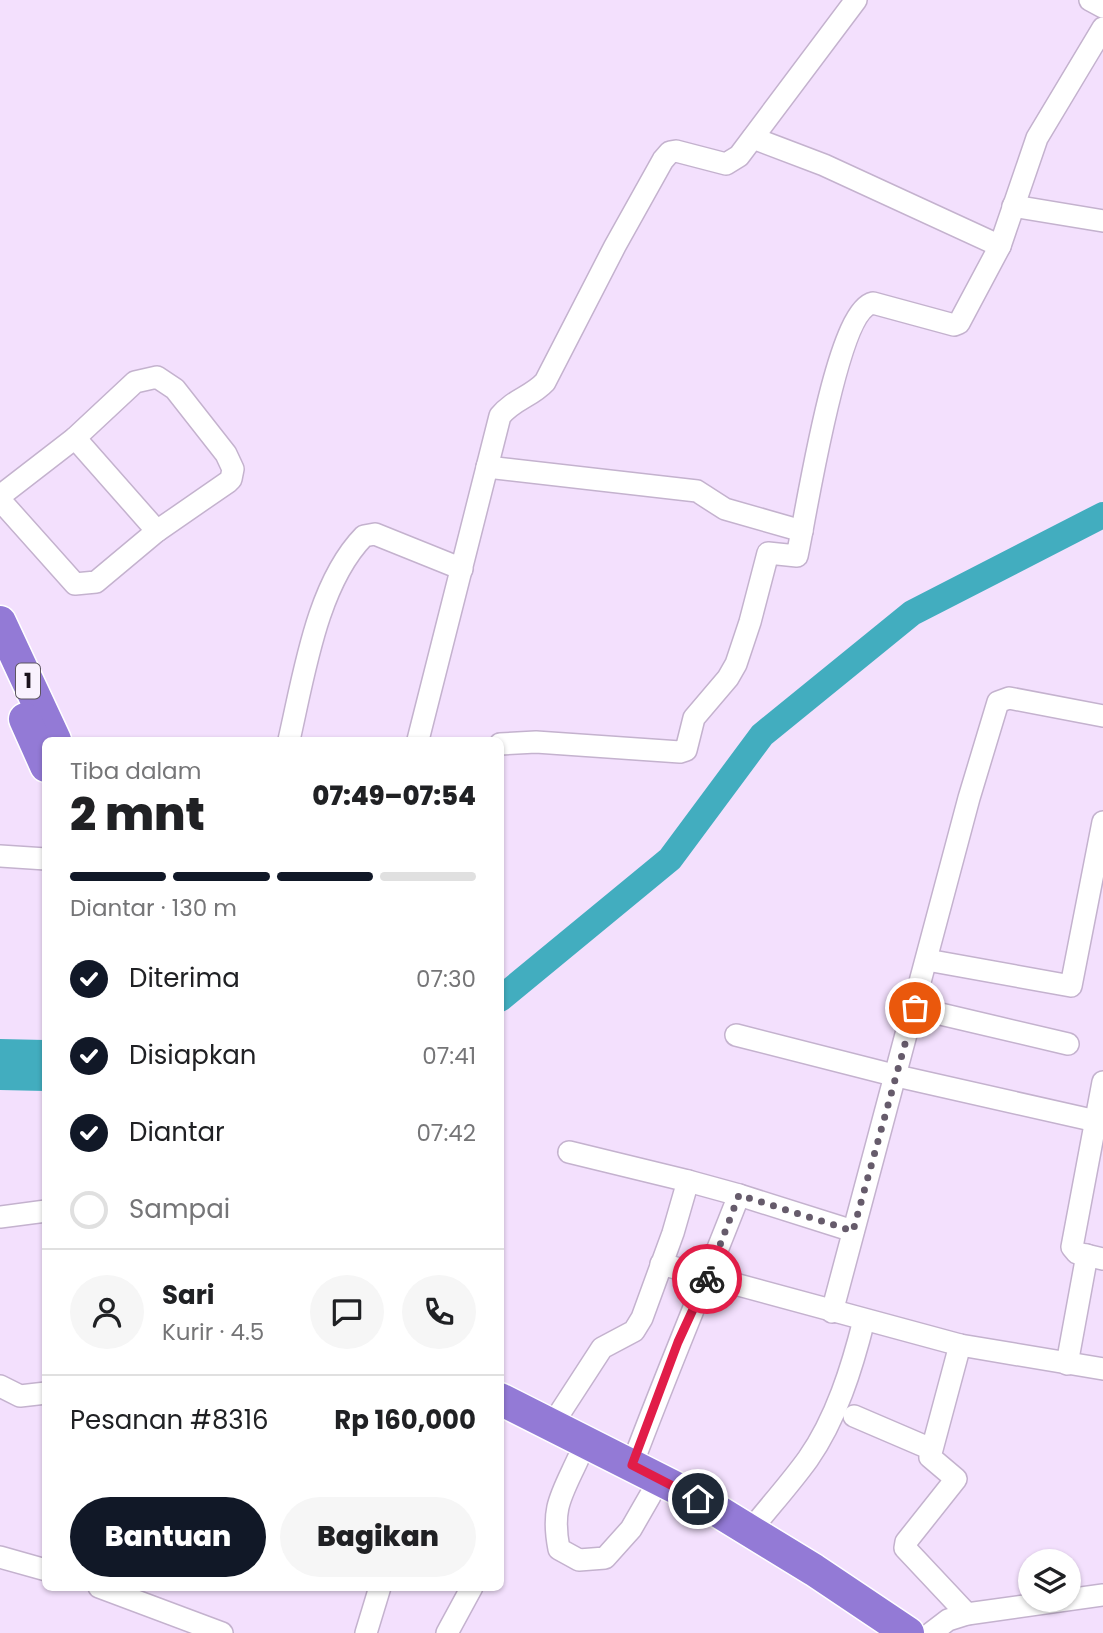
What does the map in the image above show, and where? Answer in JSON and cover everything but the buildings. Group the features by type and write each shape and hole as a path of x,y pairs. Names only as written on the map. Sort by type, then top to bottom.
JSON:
{"highway":[{"name":"1","path":"0,622 54,737"},
{"name":"1","path":"0,662 42,757"},
{"path":"504,1401 552,1425 582,1450"},
{"path":"504,1419 582,1450 750,1531 908,1633"},
{"path":"647,1480 876,1633"}],"street":[{"path":"419,737 500,416 515,401 538,390 545,382 663,160 670,152 676,151 726,164 739,156 856,0"},
{"path":"1090,0 1103,7"},
{"path":"504,744 536,742 680,752 686,750 694,718 728,678 736,664 768,553 796,557 837,365 863,308 867,304 876,303 956,325 1000,246 1037,138 1103,28"},
{"path":"753,138 836,170 1000,246"},
{"path":"1013,206 1103,221"},
{"path":"157,377 175,389 226,454 233,469 233,475 228,482 157,531 96,582 75,584 0,498 75,438 135,382 157,377"},
{"path":"75,438 157,531"},
{"path":"487,467 698,491 725,509 802,531"},
{"path":"290,737 303,679 331,584 343,560 364,536 374,534 462,569"},
{"path":"832,1311 897,1076 969,798 998,702 1009,698 1103,716"},
{"path":"927,960 1071,986 1103,822"},
{"path":"0,856 42,859"},
{"path":"915,1008 1068,1044"},
{"path":"736,1035 897,1076 1096,1121"},
{"path":"1067,1364 1088,1255 1073,1244 1103,1082"},
{"path":"569,1152 739,1195 853,1231"},
{"path":"552,1425 602,1348 634,1331 642,1318 688,1181"},
{"path":"582,1450 559,1500 554,1524 559,1549 579,1560 605,1558 631,1529 647,1480 678,1342 707,1278 739,1195"},
{"path":"0,1217 42,1212"},
{"path":"662,1264 960,1345 1103,1369"},
{"path":"750,1531 809,1458 846,1383 864,1320"},
{"path":"960,1345 931,1449 931,1460 955,1475 956,1479 906,1542 905,1548 967,1614"},
{"path":"0,1386 20,1396 42,1393"},
{"path":"854,1416 931,1449"},
{"path":"0,1557 42,1569"},
{"path":"108,1591 187,1627 222,1633"},
{"path":"366,1633 379,1591"},
{"path":"447,1633 470,1591"},
{"path":"931,1633 948,1620 967,1614 1103,1595"}],"water":[{"path":"0,1039 42,1040 42,1091 0,1090"}],"waterway":[{"path":"504,996 670,859 762,735 912,613 1103,515"}],"way so far":[{"path":"707,1279 739,1195 853,1231 915,1008"}],"route":[{"path":"698,1499 632,1465 678,1342 707,1279"}]}
